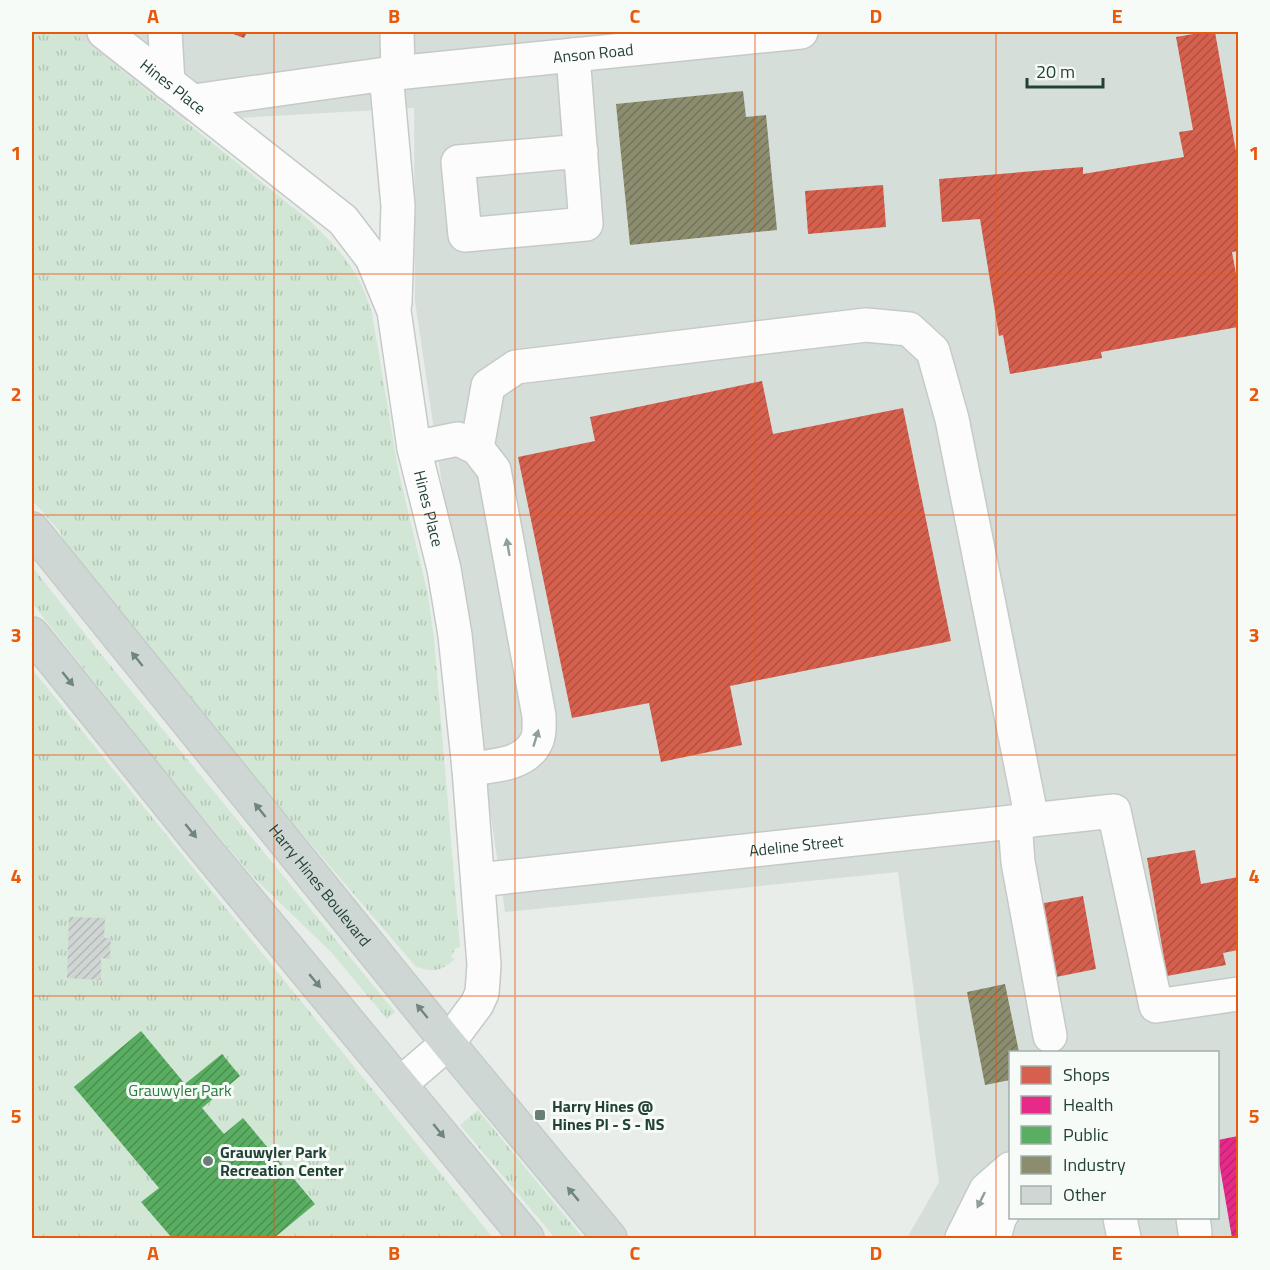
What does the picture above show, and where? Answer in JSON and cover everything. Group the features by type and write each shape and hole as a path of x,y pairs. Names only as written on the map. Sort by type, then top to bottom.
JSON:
{"main road":[{"name":"Harry Hines Boulevard","path":"32,529 448,1043 610,1239"},
{"path":"32,634 208,852 527,1239"}],"street":[{"name":"Hines Place","path":"104,32 343,220 372,258 394,311 414,448 446,580 455,635 469,770 484,964 482,993 477,1004 448,1043 400,1084"},
{"path":"165,32 181,92"},
{"path":"394,311 398,206 392,73 397,32"},
{"name":"Anson Road","path":"181,92 801,32"},
{"path":"573,54 581,151"},
{"path":"477,448 488,386 516,367 867,326 909,329 933,351 952,419 1024,821 1018,862 1050,1036"},
{"path":"414,448 458,439 477,448 494,470 539,716 538,738 530,753 504,765 469,770"},
{"name":"Adeline Street","path":"478,880 1114,811 1156,1006 1239,994"},
{"path":"962,1239 986,1190 1009,1171"},
{"path":"994,1239 999,1219 1009,1203"},
{"path":"1120,1219 1124,1239"}],"shaded area":[{"path":"73,32 1238,32 1238,1238 907,1238 939,1182 898,872 505,912 415,301 414,108 186,121"}],"green space":[{"path":"32,32 73,32 309,220 339,251 355,273 367,298 372,313 398,469 428,595 434,638 460,947 456,948 451,957 455,959 441,969 428,970 416,967 229,748 63,541 61,533 32,500"},
{"path":"32,566 96,648 395,1012 387,1019 331,952 252,876 165,772 32,603"},
{"name":"Grauwyler Park","path":"32,669 493,1238 32,1238"},
{"path":"478,1110 583,1238 555,1238 460,1125"}],"building: Shops":[{"path":"228,32 247,32 244,38"},
{"path":"1215,32 1238,163 1238,251 1232,252 1238,278 1238,327 1101,352 1102,358 1010,374 1003,335 999,336 980,219 942,222 939,179 1083,167 1083,174 1184,157 1179,132 1193,130 1176,37"},
{"path":"883,185 886,227 808,234 805,191"},
{"path":"762,381 773,434 903,408 951,641 730,686 742,745 661,762 649,703 572,718 518,457 595,441 590,417"},
{"path":"1195,850 1201,884 1238,877 1238,950 1223,953 1226,965 1167,976 1147,858"},
{"path":"1083,896 1096,969 1056,977 1048,933 1045,934 1039,904"}],"building: Health":[{"path":"1238,1136 1238,1238 1232,1238 1219,1162 1219,1140"}],"building: Public":[{"name":"Grauwyler Park Recreation Center","path":"141,1031 185,1084 222,1054 240,1076 202,1108 224,1134 243,1118 315,1204 274,1238 172,1238 141,1202 159,1188 74,1087"}],"building: Industry":[{"path":"743,91 746,117 766,115 777,230 630,245 616,104"},
{"path":"1005,984 1019,1051 1009,1051 1009,1080 985,1085 967,992"}],"building: Other":[{"path":"69,917 105,918 104,938 111,938 110,959 101,958 101,980 67,978"}],"place":[{"name":"Harry Hines @ Hines Pl - S - NS","path":"540,1115"},
{"name":"Grauwyler Park Recreation Center","path":"208,1161"}]}
